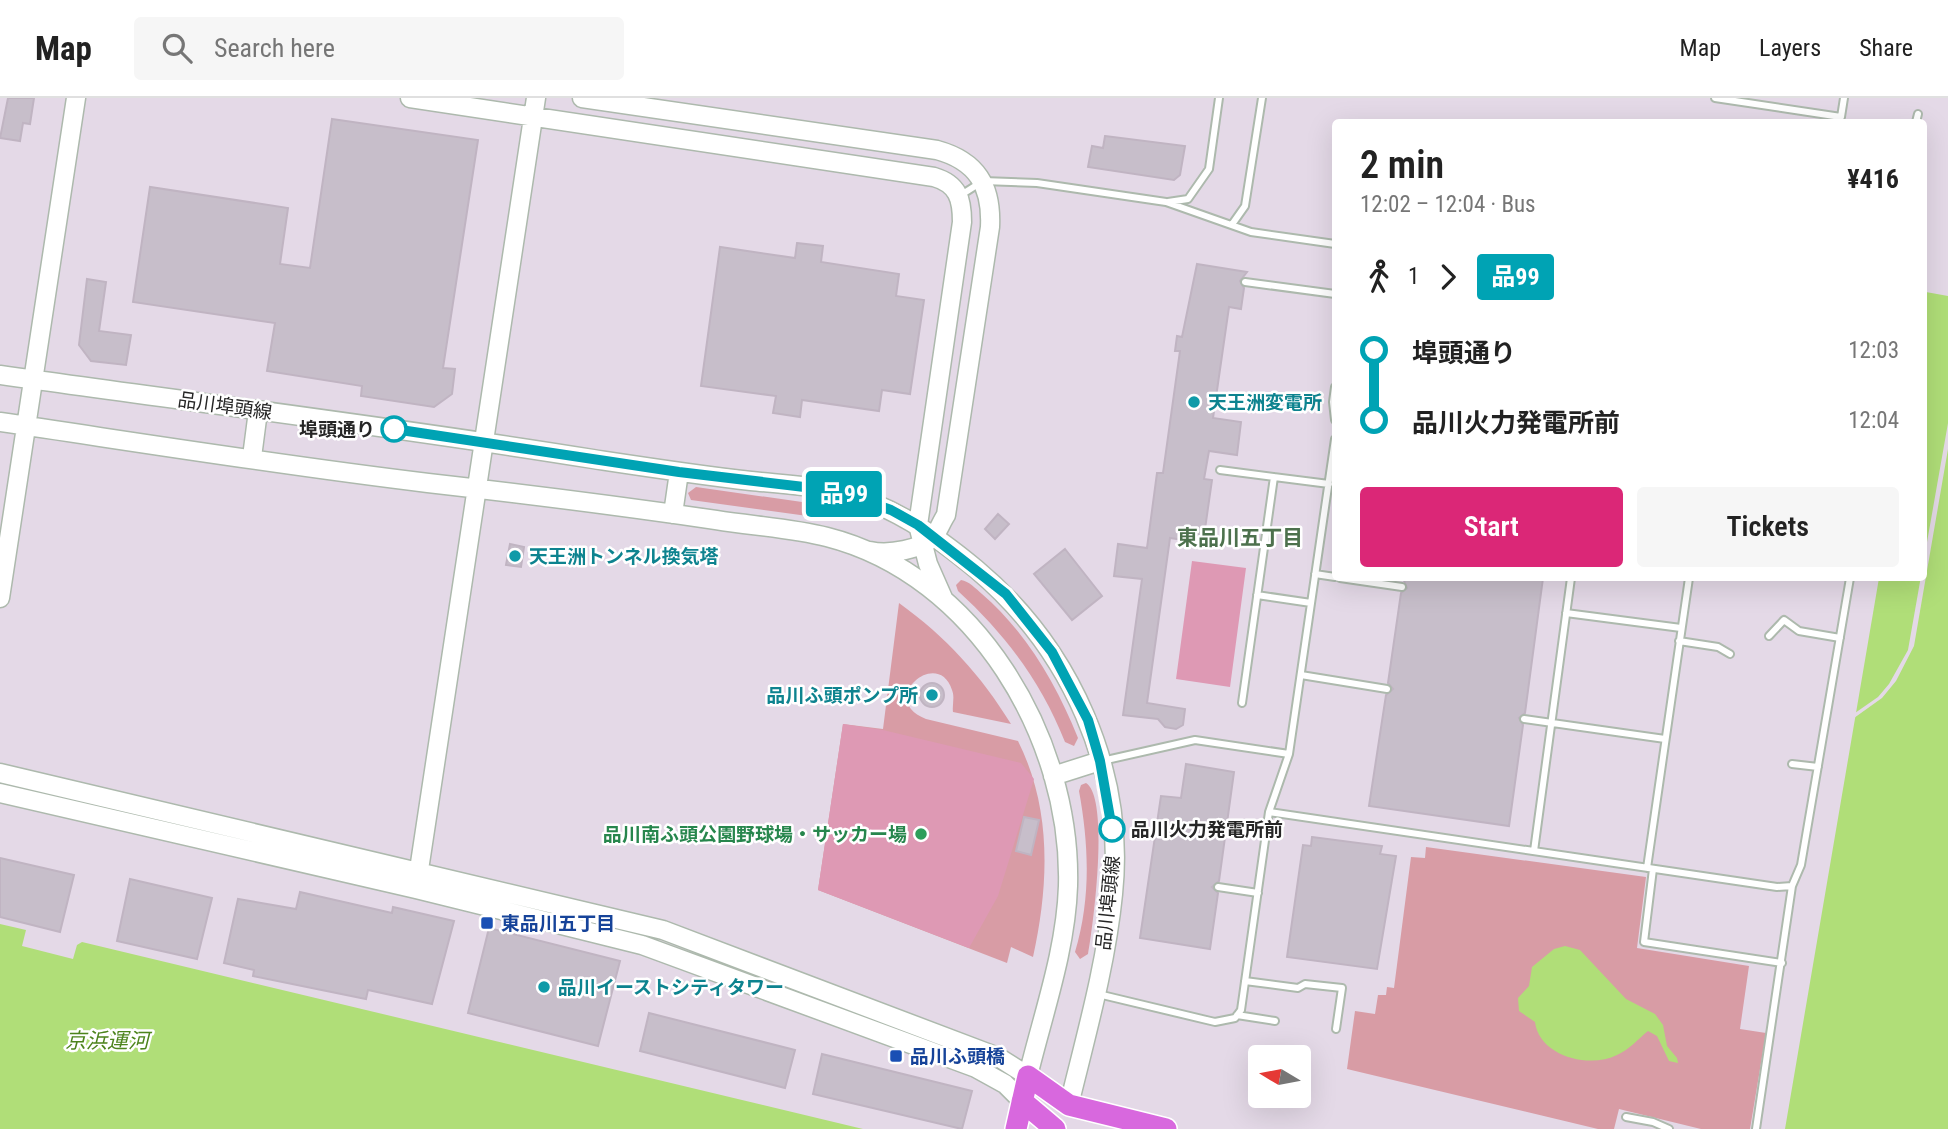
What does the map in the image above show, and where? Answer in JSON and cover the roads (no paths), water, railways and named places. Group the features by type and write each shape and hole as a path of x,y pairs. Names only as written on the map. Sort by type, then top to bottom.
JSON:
{"main road":[{"path":"1016,1129 1028,1076 1069,1105 1166,1129"},
{"path":"1022,1101 1055,1129"},
{"path":"1064,1129 1069,1105"}],"street":[{"path":"0,598 31,379 76,98"},
{"path":"410,98 536,107 933,177 953,186 960,196 961,230 925,535 944,602"},
{"path":"582,98 937,150 965,162 983,181 991,207 989,234 946,515 925,535 896,551 876,553 855,548"},
{"path":"418,880 536,107"},
{"name":"品川埠頭線","path":"0,375 679,472 838,491 891,510 1006,594 1038,632 1072,684 1088,720 1110,809 1114,863 1108,932 1069,1105"},
{"path":"252,457 258,411"},
{"path":"0,422 673,514 828,537 855,548 900,570 944,602 975,632 1013,682 1033,720 1053,776 1062,812 1068,887 1063,932 1028,1076 998,1057 686,937 0,793"},
{"path":"673,514 679,472"},
{"path":"1053,776 1100,761"},
{"path":"0,773 418,880 686,959 976,1068 1005,1084 1022,1101"}],"lane":[{"path":"1166,202 1188,199 1198,189 1209,169 1219,98"},
{"path":"1233,223 1245,205 1262,98"},
{"path":"1715,98 1835,119"},
{"path":"1841,119 1844,98"},
{"path":"1917,119 1918,114"},
{"path":"960,196 983,181 1037,183 1166,202 1233,223 1251,232 1332,244"},
{"path":"1245,282 1332,295"},
{"path":"1237,1015 1241,1010 1269,811 1289,754 1332,462"},
{"path":"1220,470 1329,484"},
{"path":"1242,703 1274,477"},
{"path":"1315,574 1332,576"},
{"path":"1364,581 1402,587"},
{"path":"1534,851 1571,581"},
{"path":"1689,581 1665,739 1644,942 1782,963"},
{"path":"1756,1129 1792,886 1801,864 1850,581"},
{"path":"1257,595 1311,603"},
{"path":"1566,613 1681,628"},
{"path":"1769,636 1784,620 1799,631 1840,638"},
{"path":"1679,641 1718,647 1730,654"},
{"path":"1301,675 1387,689"},
{"path":"1524,719 1665,739"},
{"path":"1100,761 1195,740 1289,754"},
{"path":"1792,764 1818,767"},
{"path":"1269,811 1777,887 1792,886"},
{"path":"1218,887 1258,893"},
{"path":"1245,981 1298,988 1305,984 1342,989 1336,1030"},
{"path":"1096,993 1215,1022 1237,1015 1275,1021"},
{"path":"1626,1116 1669,1129"}],"water":[{"path":"1927,292 1948,296 1948,1129 1785,1129 1878,581 1927,581"},
{"name":"京浜運河","path":"0,924 26,930 22,946 73,959 77,945 82,942 863,1129 0,1129"},
{"path":"1565,946 1580,950 1626,999 1655,1014 1663,1025 1667,1046 1678,1063 1669,1061 1657,1036 1648,1031 1617,1055 1593,1061 1567,1057 1546,1043 1535,1022 1519,1011 1518,998 1529,986 1532,967 1554,949"}],"place":[{"name":"天王洲変電所","path":"1194,402"},
{"name":"埠頭通り","path":"394,429"},
{"name":"天王洲トンネル換気塔","path":"515,556"},
{"name":"品川ふ頭ポンプ所","path":"932,695"},
{"name":"品川火力発電所前","path":"1112,829"},
{"name":"品川南ふ頭公園野球場・サッカー場","path":"921,834"},
{"name":"東品川五丁目","path":"487,923"},
{"name":"品川イーストシティタワー","path":"544,987"},
{"name":"品川ふ頭橋","path":"896,1056"}],"district":[{"name":"東品川五丁目","path":"1240,538"}]}
